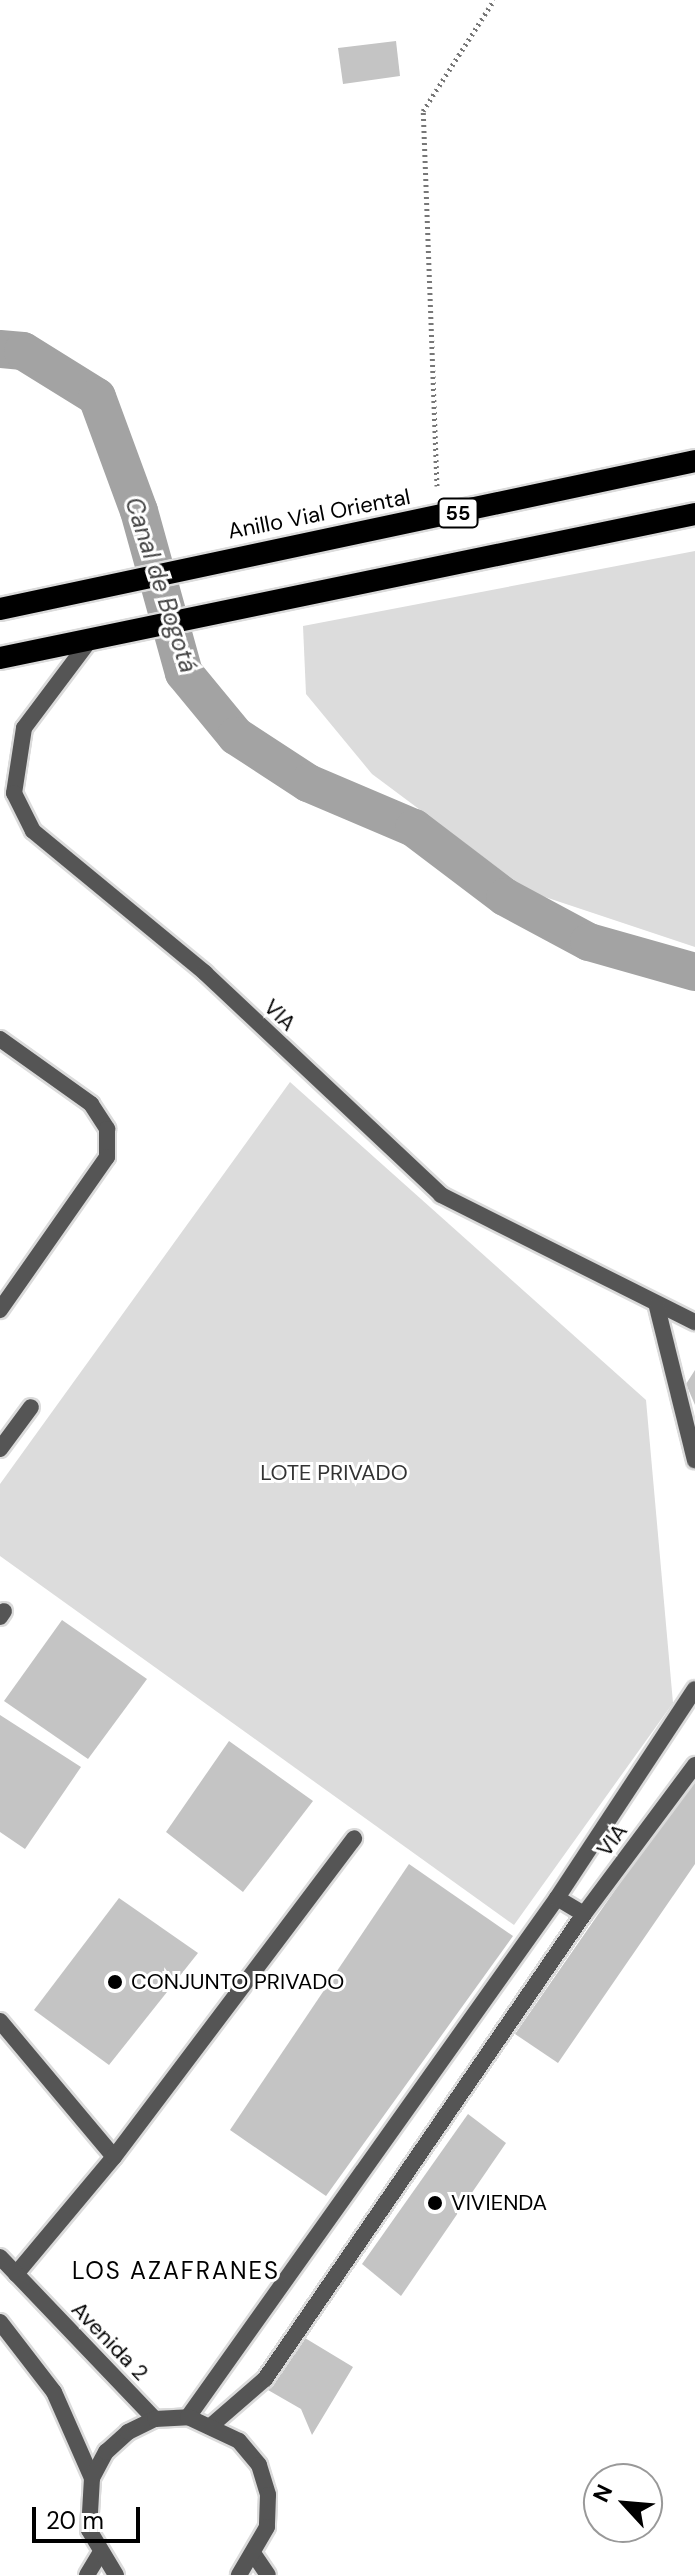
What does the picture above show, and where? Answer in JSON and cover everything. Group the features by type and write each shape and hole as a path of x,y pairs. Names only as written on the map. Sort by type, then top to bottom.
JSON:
{"highway":[{"name":"Anillo Vial Oriental","path":"0,609 695,461"},
{"name":"55","path":"0,658 695,514"}],"street":[{"name":"VIA","path":"99,639 24,728 14,793 33,831 205,973 421,1180 475,1216 657,1307 695,1322"},
{"path":"0,1039 91,1104 107,1129 107,1157 0,1310"},
{"path":"657,1307 695,1460"},
{"path":"0,1449 31,1407"},
{"path":"188,2417 557,1898 695,1689"},
{"name":"VIA","path":"213,2424 265,2379 584,1914 695,1765"},
{"path":"16,2274 114,2157 354,1838"},
{"path":"557,1898 584,1914"},
{"path":"0,2021 114,2157"},
{"name":"Avenida 2","path":"0,2257 155,2419"},
{"path":"0,2322 54,2392 92,2478"},
{"path":"116,2575 99,2555 87,2504 92,2478 106,2452 155,2419 188,2417 213,2424 239,2441 259,2465 268,2495 267,2527 255,2556 239,2575"},
{"path":"87,2575 99,2555"},
{"path":"255,2556 268,2575"}],"path":[{"path":"438,517 423,111 494,0"}],"green space":[{"path":"695,551 695,947 530,892 372,774 306,694 303,626"},
{"name":"LOTE PRIVADO","path":"290,1082 646,1400 673,1703 514,1925 0,1556 0,1484"}],"building":[{"path":"396,41 400,76 343,84 338,48"},
{"path":"695,1370 695,1405 686,1384"},
{"path":"62,1620 147,1679 88,1759 4,1701"},
{"path":"0,1715 81,1767 25,1849 0,1832"},
{"path":"229,1741 313,1801 243,1892 166,1832"},
{"path":"695,1775 695,1864 558,2063 515,2034"},
{"path":"409,1864 513,1936 326,2196 230,2130"},
{"name":"CONJUNTO PRIVADO","path":"119,1898 198,1953 109,2065 34,2010"},
{"name":"VIVIENDA","path":"468,2114 506,2143 401,2296 362,2264"},
{"path":"305,2338 353,2367 312,2435 301,2409 268,2390"}],"waterway":[{"name":"Canal de Bogotá","path":"0,349 23,351 97,397 139,511 184,673 236,736 308,783 414,828 505,897 589,942 695,972"}],"place":[{"name":"CONJUNTO PRIVADO","path":"115,1982"},
{"name":"VIVIENDA","path":"435,2203"}],"district":[{"name":"LOS AZAFRANES","path":"176,2271"}]}
